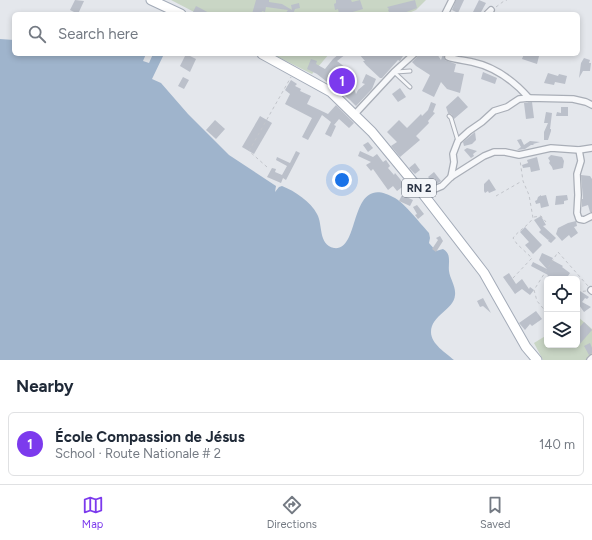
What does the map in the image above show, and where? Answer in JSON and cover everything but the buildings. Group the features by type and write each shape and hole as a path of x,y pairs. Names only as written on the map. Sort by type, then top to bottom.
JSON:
{"main road":[{"path":"151,0 177,12"},
{"name":"RN 2","path":"266,56 331,92 372,132 423,194 484,273 526,347 537,360"}],"street":[{"path":"446,12 452,0"},
{"path":"355,114 394,72 412,56"},
{"path":"448,56 473,62 494,70 511,80 529,98"},
{"path":"451,176 454,162 453,154 458,141 494,111 507,107 519,99 529,98 573,99 592,105"},
{"path":"423,194 442,186 451,176 484,156 494,152 505,152 519,155 551,148 580,150 592,148"},
{"path":"580,150 581,161 577,174 577,213 579,219 584,220 592,216"}],"lane":[{"path":"394,72 410,71"},
{"path":"394,72 410,87"},
{"path":"449,116 451,118 458,141"}],"path":[{"path":"491,10 507,0"},
{"path":"267,167 249,151 294,71"},
{"path":"513,278 532,258 517,244 513,238 517,232 530,223 533,218 529,195 523,181 519,155"},
{"path":"496,196 523,181"},
{"path":"533,218 541,216 546,222"},
{"path":"546,312 537,301 534,290 558,252 592,290"},
{"path":"580,292 592,290"}],"green space":[{"path":"171,0 426,0 416,10 411,12 194,12"},
{"path":"276,56 327,56 312,74"},
{"path":"580,319 592,329 592,357 589,360 543,360 534,343 544,337 544,348 580,348"}],"water":[{"path":"0,39 12,40 12,56 145,56 143,61 149,63 152,56 163,56 152,79 161,83 188,114 229,155 276,186 275,192 282,186 307,201 319,218 323,239 329,246 334,248 343,246 349,238 362,203 369,195 380,192 395,198 408,209 429,233 429,243 436,251 443,249 449,256 450,277 455,289 454,300 435,321 431,332 433,340 436,344 454,360 0,360"}],"place":[{"name":"École Compassion de Jésus","path":"342,81"}]}
